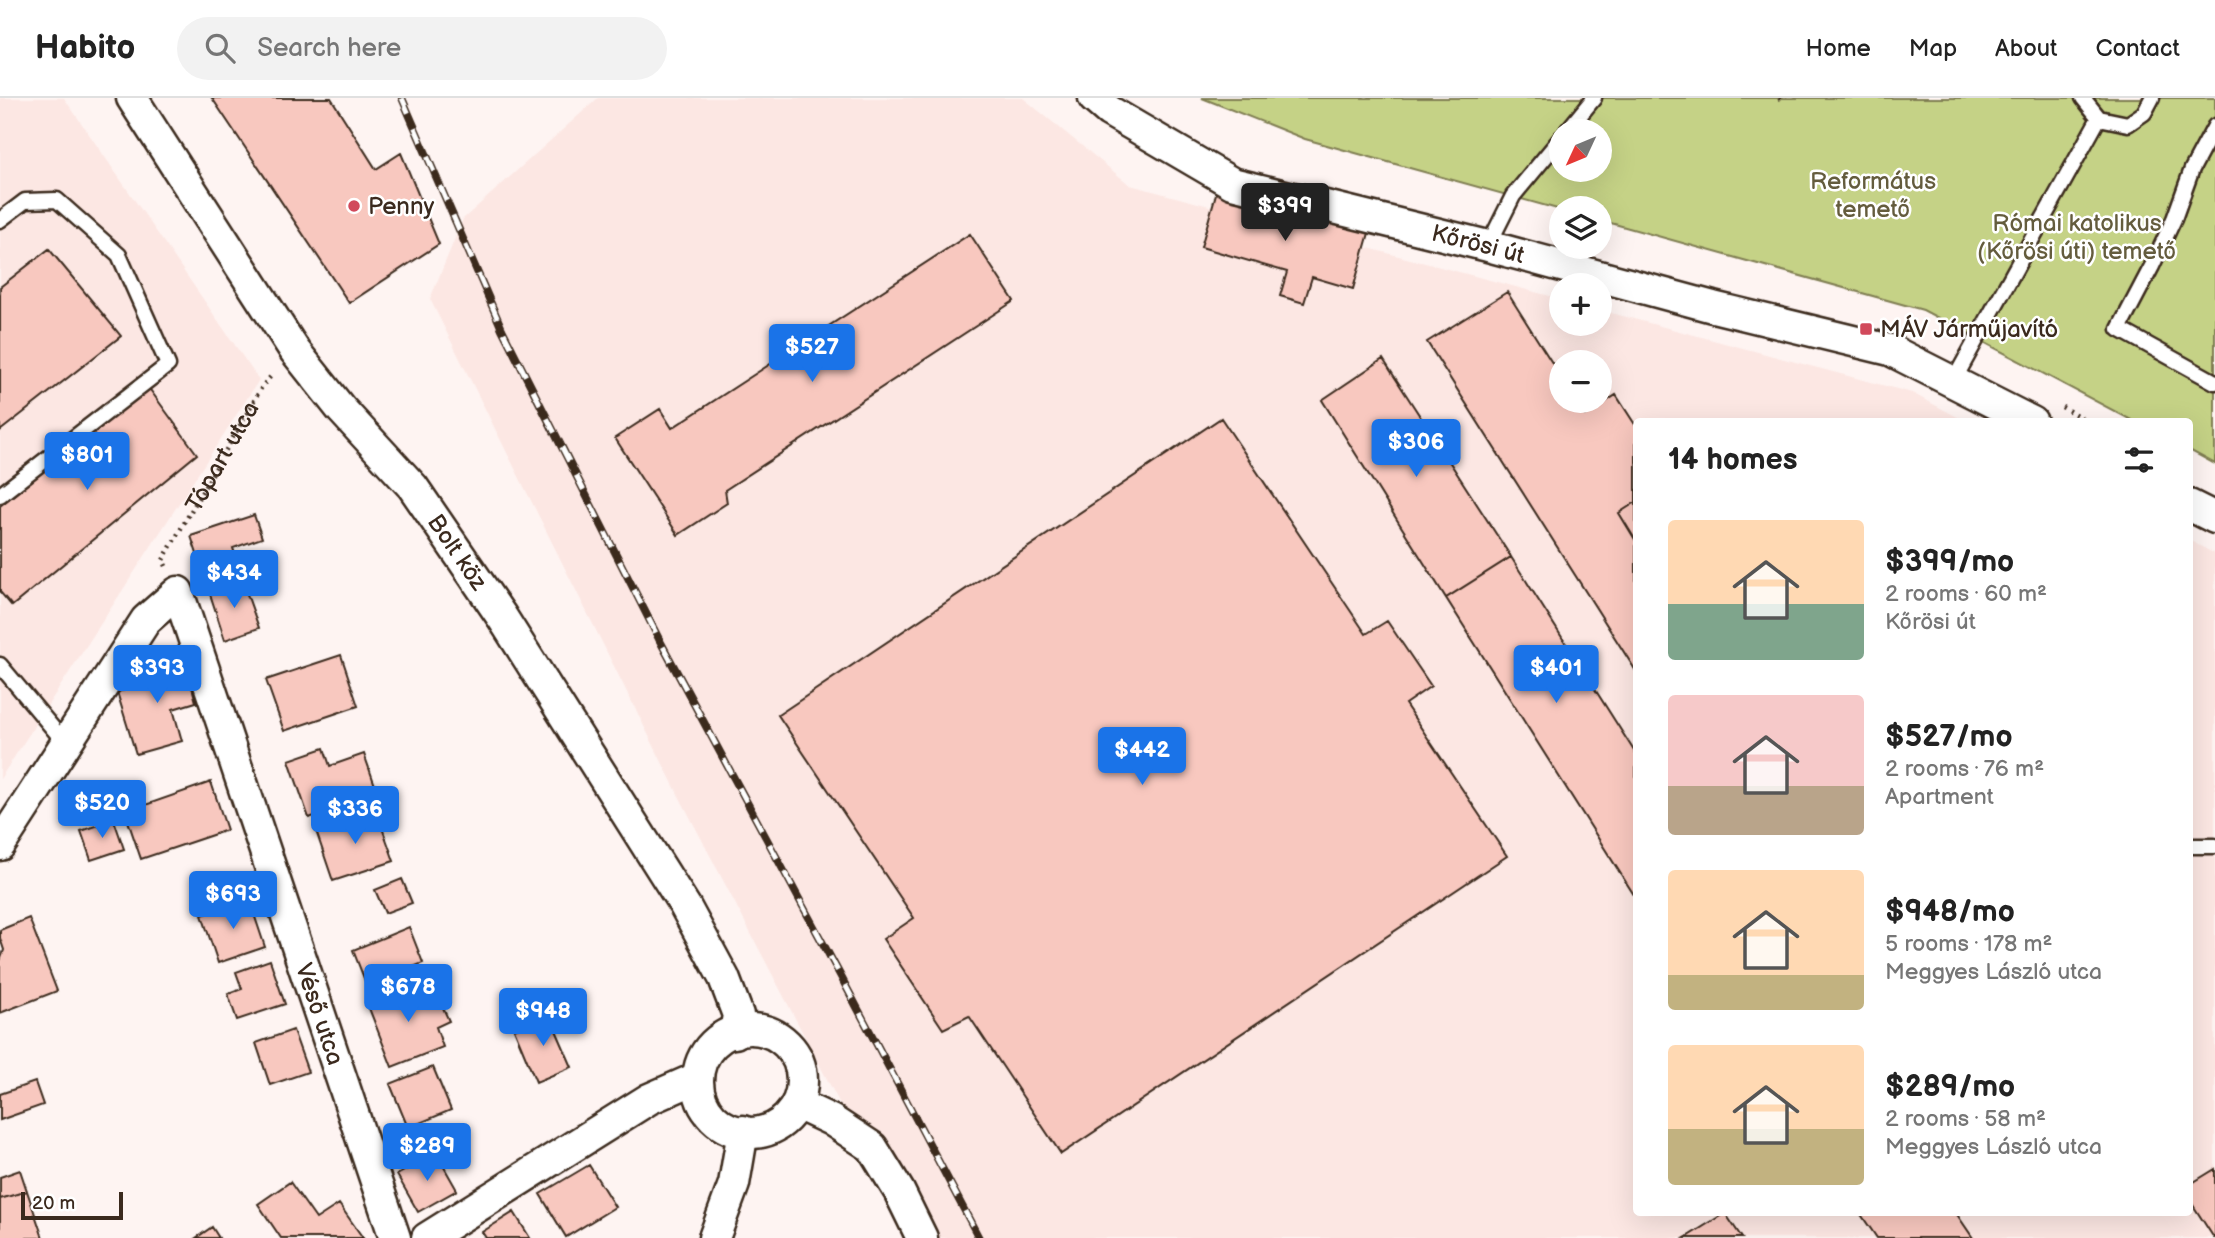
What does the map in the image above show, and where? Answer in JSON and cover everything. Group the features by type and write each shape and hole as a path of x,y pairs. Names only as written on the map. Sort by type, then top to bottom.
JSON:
{"street":[{"name":"Bolt köz","path":"132,98 295,351 341,409 413,487 502,617 685,906 724,978 737,1015 735,1033"},
{"name":"Kőrösi út","path":"1094,98 1109,111 1232,183 1890,350 2025,418"},
{"path":"2193,507 2215,518"},
{"path":"0,845 146,620 178,592"},
{"name":"Véső utca","path":"178,592 395,1238"},
{"path":"750,1030 779,1038 798,1060 802,1090 797,1104 790,1115 768,1130 743,1131 728,1128 705,1108 699,1093 697,1078 700,1066 713,1044 735,1033 750,1030"},
{"path":"427,1238 649,1099 697,1078"},
{"path":"797,1104 831,1119 872,1147 899,1191 922,1238"},
{"path":"714,1238 734,1184 743,1131"}],"lane":[{"path":"1577,119 1594,98"},
{"path":"2083,98 2099,118 2128,124 2144,113 2152,98"},
{"path":"1954,380 2099,118"},
{"path":"2215,126 2192,169 2174,219 2152,266 2119,329 2215,382"},
{"path":"1488,246 1513,196 1549,152"},
{"path":"0,220 25,201 57,200 119,255 168,365 0,495"},
{"path":"0,665 66,744"},
{"path":"2193,846 2215,846"}],"path":[{"name":"Tópart utca","path":"178,592 163,560 264,385 295,351"}],"shaded area":[{"path":"0,98 64,98 259,380 0,779"},
{"name":"MÁV Járműjavító","path":"598,98 1023,98 1130,185 1549,296 1549,336 1612,336 1612,313 1912,393 1959,418 1633,418 1633,1216 2193,1216 2193,542 2215,554 2215,1238 910,1238 679,796 430,299 463,219"}],"green space":[{"name":"Római katolikus (Kőrösi úti) temető","path":"1202,98 2215,98 2215,464 2193,452 2193,418 2127,418 1923,310 1612,223 1612,196 1549,196 1549,207 1305,139"}],"building":[{"name":"Penny","path":"212,98 331,98 376,169 401,153 439,244 349,303"},
{"path":"1217,190 1369,233 1353,289 1312,277 1304,303 1280,296 1287,272 1201,247"},
{"path":"970,234 1014,301 725,490 727,503 678,535 615,438 660,409 672,428"},
{"path":"49,249 121,336 0,431 0,287"},
{"path":"1507,292 1549,358 1549,413 1612,413 1612,398 1616,395 1633,421 1633,504 1619,513 1633,536 1633,666 1427,342"},
{"path":"1383,359 1511,557 1446,598 1322,400"},
{"path":"148,387 197,454 12,606 0,592 0,506"},
{"path":"1221,418 1366,634 1387,621 1431,686 1405,704 1507,856 1061,1154 969,1016 943,1029 883,939 914,918 778,715"},
{"path":"1633,504 1633,536 1619,513"},
{"path":"254,515 262,538 233,548 239,566 205,578 191,536"},
{"path":"1511,557 1633,749 1633,893 1446,598"},
{"path":"242,580 259,628 225,640 209,591"},
{"path":"341,655 358,706 284,731 266,680"},
{"path":"184,657 196,702 173,709 182,741 136,754 117,692 144,685 140,670"},
{"path":"324,748 330,766 364,754 378,794 309,818 289,760"},
{"path":"211,782 227,830 141,859 125,812"},
{"path":"376,811 394,861 333,881 316,831"},
{"path":"114,820 124,849 91,860 81,831"},
{"path":"402,879 412,903 385,913 375,890"},
{"path":"249,899 265,947 218,963 202,915"},
{"path":"29,918 57,991 0,1013 0,961 4,950 0,930"},
{"path":"409,927 423,963 367,986 353,950"},
{"path":"270,960 285,1004 237,1020 228,994 242,989 236,972"},
{"path":"418,983 426,1004 439,999 449,1021 436,1027 443,1047 392,1067 367,1003"},
{"path":"549,1014 572,1067 536,1082 514,1029"},
{"path":"293,1030 308,1072 270,1085 256,1043"},
{"path":"433,1067 451,1110 408,1128 390,1084"},
{"path":"35,1082 43,1105 0,1120 0,1094"},
{"path":"436,1153 457,1190 418,1212 397,1175"},
{"path":"589,1165 615,1207 566,1237 540,1194"},
{"path":"2215,1169 2215,1238 2193,1205 2193,1183"},
{"path":"20,1170 27,1191 0,1199 0,1177"},
{"path":"290,1182 316,1219 339,1204 363,1238 281,1238 258,1204"},
{"path":"27,1191 43,1238 0,1238 0,1199"},
{"path":"514,1212 530,1238 486,1238 482,1232"},
{"path":"1720,1216 1727,1216 1742,1238 1685,1238"},
{"path":"1862,1216 1958,1216 1973,1238 1877,1238"},
{"path":"212,1227 219,1238 196,1238"}],"railway":[{"path":"402,98 502,329 659,639 979,1238"}],"place":[{"name":"Penny","path":"354,206"},
{"name":"MÁV Járműjavító","path":"1866,329"}],"park label":[{"name":"Református temető","path":"1873,195"}]}
